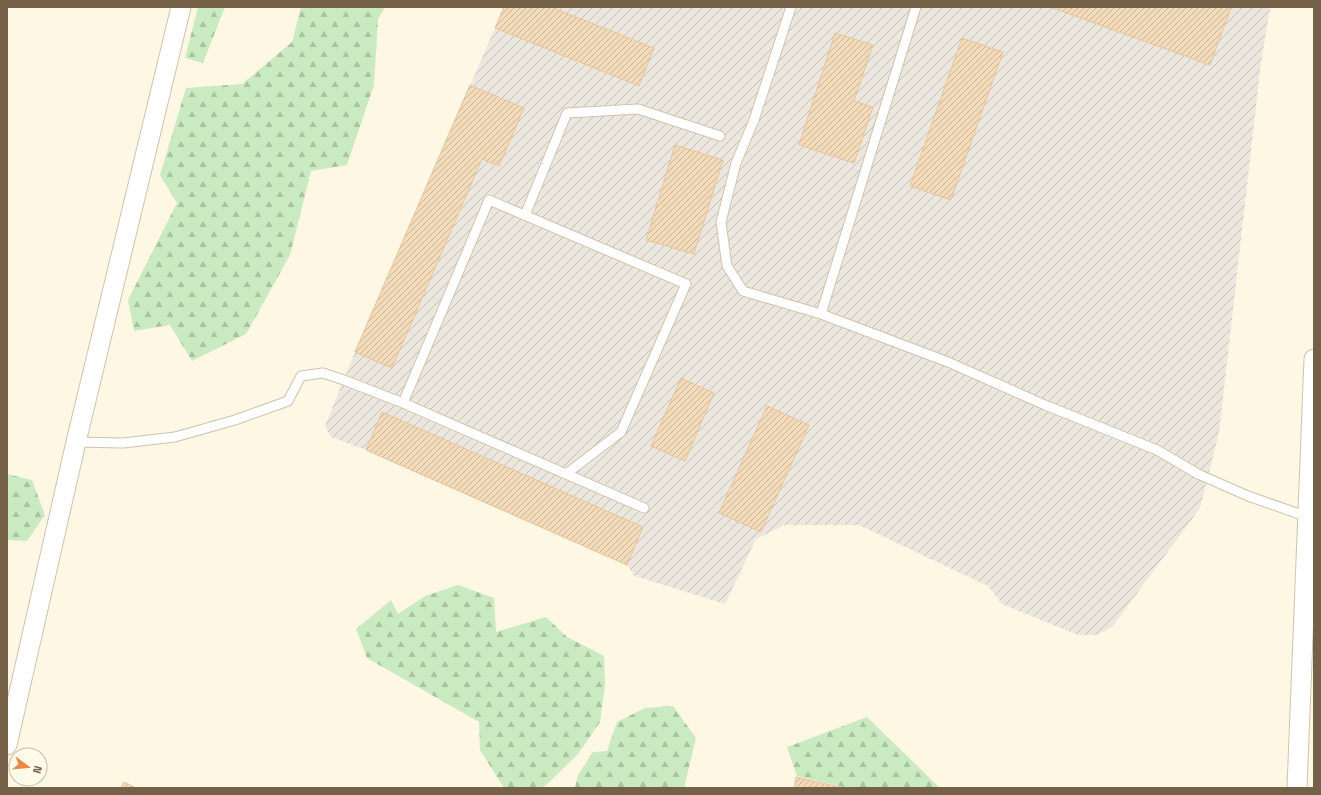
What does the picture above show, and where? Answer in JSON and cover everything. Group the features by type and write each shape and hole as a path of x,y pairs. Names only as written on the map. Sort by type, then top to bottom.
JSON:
{"street":[{"path":"7,745 76,442 181,7"},
{"path":"1297,788 1314,359"}],"lane":[{"path":"791,7 754,120 736,163 721,222 728,266 743,291 821,314 948,362 1045,405 1157,450 1198,474 1248,496 1308,517"},
{"path":"821,314 916,7"},
{"path":"525,215 567,113 638,109 720,136"},
{"path":"403,403 489,200 686,284 621,432 566,474"},
{"path":"76,442 123,443 175,437 235,420 288,401 301,376 323,373 403,403 644,508"}],"shaded area":[{"path":"504,7 1270,7 1261,62 1219,433 1200,508 1113,626 1098,635 1078,635 1002,604 988,586 859,525 785,525 756,539 725,604 635,576 627,565 366,450 331,437 325,426 355,352"}],"green space":[{"path":"198,7 225,7 203,63 185,58"},
{"path":"301,7 385,7 378,19 374,85 347,165 311,171 290,255 246,334 192,361 170,325 134,331 128,300 177,203 160,175 186,88 242,84 292,42"},
{"path":"7,474 32,480 45,515 27,541 7,540"},
{"path":"458,585 494,598 496,632 546,617 567,637 604,656 605,685 600,722 578,754 543,788 504,788 480,750 479,722 367,658 356,629 391,600 398,614 425,596"},
{"path":"673,706 696,738 684,788 575,788 578,775 593,752 607,751 617,722 645,708"},
{"path":"867,717 940,788 847,788 797,776 787,747"}],"building":[{"path":"504,7 551,7 654,48 639,86 495,28"},
{"path":"1050,7 1227,7 1231,8 1210,65"},
{"path":"835,33 873,45 854,101 873,107 854,163 799,145"},
{"path":"962,38 1003,52 951,200 910,186"},
{"path":"470,85 524,108 499,166 482,159 392,368 355,352"},
{"path":"675,145 723,160 694,254 646,240"},
{"path":"681,378 714,393 685,461 651,446"},
{"path":"767,406 809,425 761,532 719,513"},
{"path":"382,412 643,527 627,565 366,450"},
{"path":"796,777 844,788 794,788"},
{"path":"124,782 136,788 121,788"}]}
